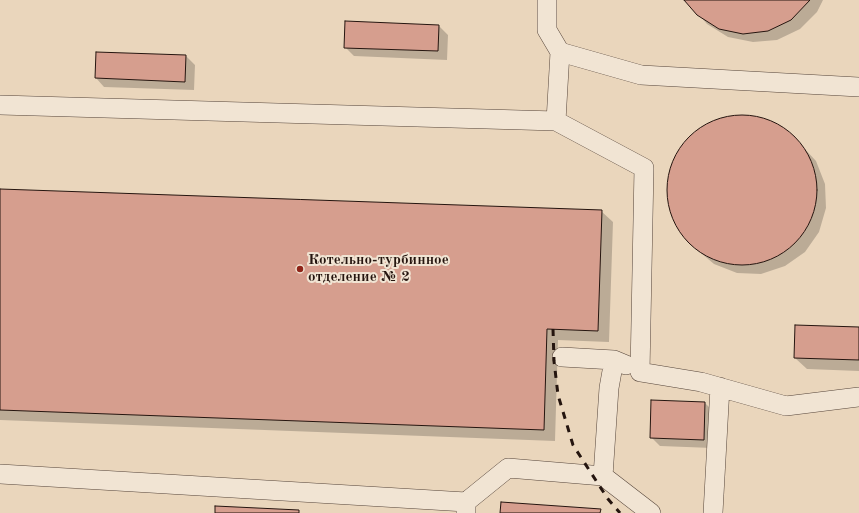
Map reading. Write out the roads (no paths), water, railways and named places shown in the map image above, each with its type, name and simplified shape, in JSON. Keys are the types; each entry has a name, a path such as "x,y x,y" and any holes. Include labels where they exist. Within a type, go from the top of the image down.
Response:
{"lane":[{"path":"547,0 547,30 560,52 556,121"},
{"path":"560,52 641,75 859,87"},
{"path":"0,105 556,121 644,168 640,372"},
{"path":"562,356 614,360 640,372 701,382 786,406 859,397"},
{"path":"603,476 609,388 614,360"},
{"path":"713,513 720,388"},
{"path":"0,474 466,508 508,468 603,476 651,513"}],"railway":[{"path":"553,329 554,361 558,395 573,445 608,499 620,513"}],"place":[{"name":"Котельно-турбинное отделение № 2","path":"300,269"}]}
